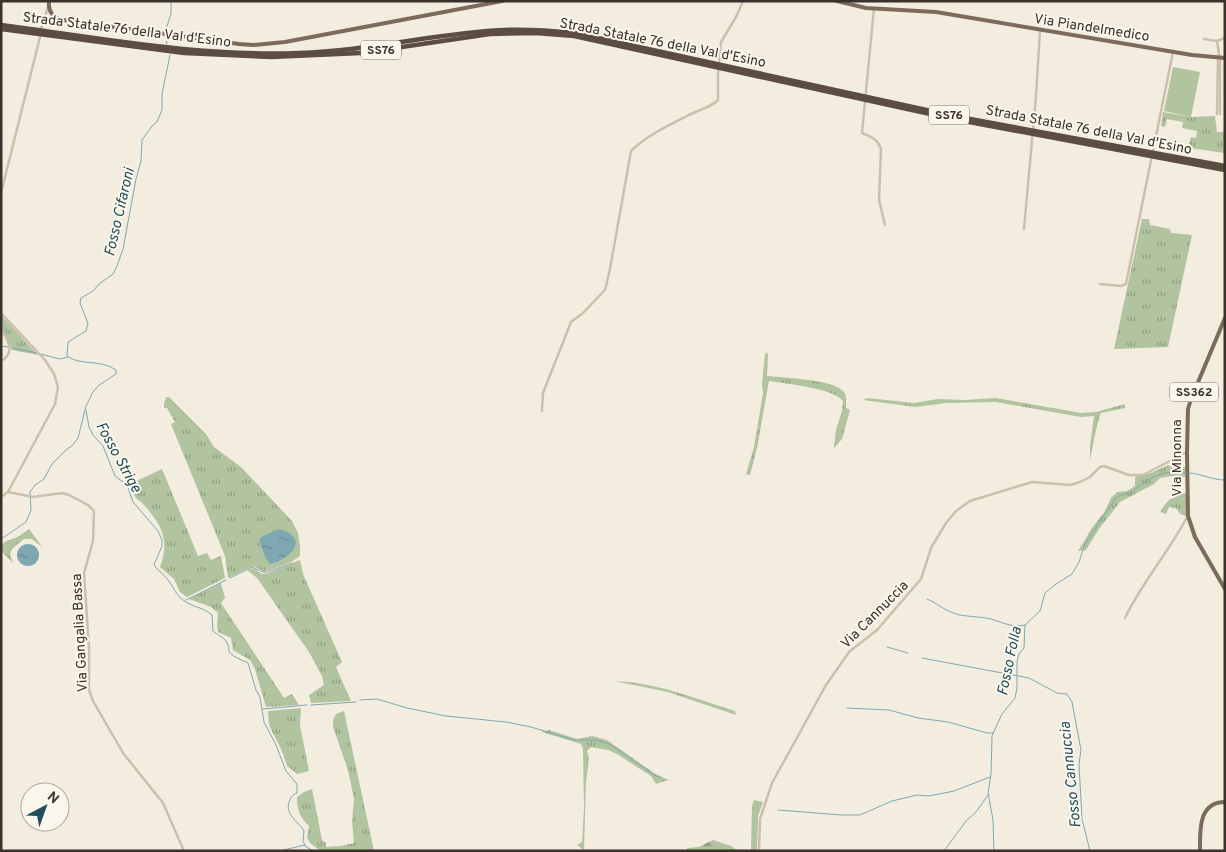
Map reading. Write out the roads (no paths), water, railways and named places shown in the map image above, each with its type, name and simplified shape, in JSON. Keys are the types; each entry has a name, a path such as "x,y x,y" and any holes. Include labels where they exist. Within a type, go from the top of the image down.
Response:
{"highway":[{"name":"Strada Statale 76 della Val d'Esino","path":"1,27 184,53 271,57 361,53 464,37 536,33 574,36 723,66 953,119 1225,168"}],"main road":[{"path":"49,3 51,12 56,18 63,20 239,44 271,44 502,1"},
{"name":"Via Piandelmedico","path":"836,1 854,6 936,12 1173,52 1225,58"},
{"name":"Via Minonna","path":"1225,318 1188,409 1187,452 1188,516 1195,537 1225,589"},
{"path":"1200,851 1200,827 1204,814 1212,804 1225,802"}],"street":[{"path":"542,411 543,393 571,322 583,313 605,290 631,151 673,124 713,105 718,100 721,42 743,1"},
{"path":"41,29 49,3"},
{"path":"874,8 862,133 873,137 881,148 878,200 885,225"},
{"path":"45,18 56,18"},
{"path":"1024,229 1040,30"},
{"path":"1,193 40,37"},
{"path":"1204,39 1217,41 1225,38"},
{"path":"1217,41 1218,114"},
{"path":"1100,284 1121,286 1126,284 1173,52"},
{"path":"1,313 42,356 54,374 58,387 55,404 8,492 1,497"},
{"path":"1,329 8,340 10,349 8,356 1,361"},
{"name":"Via Cannuccia","path":"759,851 760,819 772,783 822,693 849,652 886,621 921,579 931,548 946,523 956,511 970,501 1032,482 1070,485 1080,482 1104,466 1129,475 1143,475 1187,452"},
{"name":"Via Gangalia Bassa","path":"8,492 33,497 62,493 88,504 94,511 94,541 84,572 89,648 89,690 93,701 123,752 163,803 184,851"},
{"name":"Via Minonna","path":"1125,618 1141,589 1170,548 1188,516"}],"water":[{"path":"279,529 294,537 296,542 291,553 285,558 270,564 266,559 259,540 263,536"},
{"path":"28,544 36,547 39,555 36,563 28,566 20,563 17,555 20,547"}],"waterway":[{"name":"Fosso Cifaroni","path":"167,44 165,32 171,14 171,1"},
{"name":"Fosso Cifaroni","path":"1,539 26,522 31,510 30,492 35,485 44,479 52,464 78,438 86,406 93,392 98,386 116,374 116,370 110,367 97,363 78,361 67,356 68,342 86,331 88,323 80,303 81,298 93,291 113,274 117,266 123,249 141,161 142,140 157,122 162,110 162,94 170,55"},
{"path":"1,346 8,347"},
{"path":"13,348 37,353"},
{"path":"40,354 60,359 68,357"},
{"name":"Fosso Strige","path":"86,410 89,427 93,435 103,446 115,476 127,485 133,502 158,531 162,540 162,546 154,565 182,599 212,615 213,631 226,641 229,652 248,663 260,697 264,722 276,745 286,771 297,784 297,793 293,795 289,802 290,814 304,831 303,841 306,847 314,851"},
{"name":"Fosso Folla","path":"994,851 993,820 988,793 991,774 992,736 1002,714 1015,698 1017,661 1019,654 1024,648 1025,625 1040,611 1045,593 1072,574 1079,562 1085,544 1115,499 1120,495 1130,493 1158,475 1174,472 1186,473"},
{"name":"Fosso Folla","path":"1190,473 1225,480"},
{"path":"230,578 252,567 265,573 292,563"},
{"path":"186,600 226,580"},
{"path":"927,599 959,615 986,618 1015,626 1025,625"},
{"path":"887,647 908,653"},
{"name":"Fosso Cannuccia","path":"922,658 1029,678 1057,693 1067,694 1072,702 1081,750 1079,764 1082,819 1090,851"},
{"path":"360,700 377,699 407,708 446,716 506,722 531,727 574,740 595,740 607,743 661,778"},
{"path":"311,705 356,702"},
{"path":"263,709 307,705"},
{"path":"847,708 889,710 918,718 948,722 993,733"},
{"path":"778,810 860,815 892,801 917,795 929,796 954,791 990,777"},
{"path":"944,851 988,795"},
{"path":"279,851 305,845"}]}
